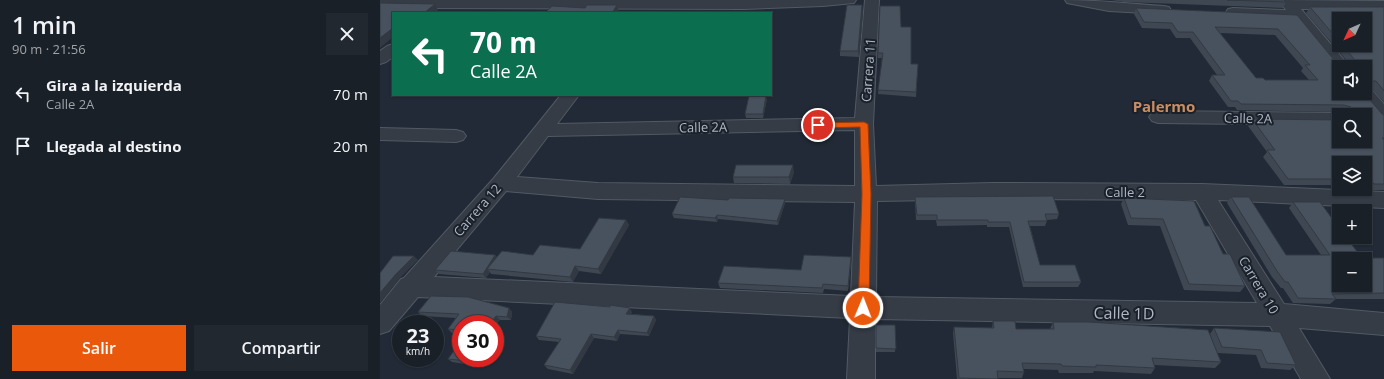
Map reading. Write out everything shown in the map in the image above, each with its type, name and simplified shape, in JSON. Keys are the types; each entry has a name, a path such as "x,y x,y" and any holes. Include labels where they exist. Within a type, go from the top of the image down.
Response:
{"street":[{"path":"380,3 448,9 638,9 783,5 849,0"},
{"name":"Carrera 11","path":"861,379 866,194 864,124 872,0"},
{"path":"1072,0 1109,7 1178,10"},
{"path":"1216,12 1290,7 1384,5"},
{"path":"1290,7 1336,60"},
{"path":"380,59 392,50"},
{"name":"Carrera 12","path":"380,323 410,286 501,183 569,96"},
{"path":"1371,100 1384,115"},
{"name":"Calle 2A","path":"1158,117 1332,118"},
{"path":"1372,119 1384,119"},
{"name":"Calle 2A","path":"543,130 864,124"},
{"path":"380,134 456,136"},
{"name":"Calle 2","path":"501,183 598,191 866,194 992,191 1202,192 1384,200"},
{"name":"Carrera 10","path":"1202,192 1316,379"},
{"name":"Calle 1D","path":"410,286 863,308 1277,316 1384,324"}],"building":[{"path":"1227,0 1284,0 1286,2"},
{"path":"380,3 435,4 425,12 392,12 392,29 380,38"},
{"path":"587,5 617,5 613,12 546,12 552,6 585,8"},
{"path":"847,5 862,5 858,51 840,51"},
{"path":"880,6 900,6 901,27 911,27 911,64 918,64 916,92 878,90 883,53 878,53"},
{"path":"1310,7 1384,7 1384,91 1376,81 1372,81 1372,60 1355,60 1348,52 1372,52 1372,12 1332,12 1332,33"},
{"path":"1136,8 1297,15 1334,60 1332,60 1332,100 1370,100 1384,115 1384,138 1382,138 1384,140 1384,184 1374,184 1372,182 1372,156 1332,156 1332,179 1288,179 1267,150 1275,150 1252,119 1332,120 1332,148 1372,148 1372,108 1351,108 1344,105 1241,104 1238,101 1231,101 1212,75 1225,75 1193,32 1178,32 1172,23 1144,22","holes":["1215,27 1278,29 1310,65 1305,65 1318,80 1265,80 1263,78 1256,78"]},
{"path":"749,96 766,96 763,114 745,114"},
{"path":"736,165 793,165 789,177 733,177"},
{"path":"1053,196 1059,214 1045,214 1047,221 1028,221 1040,265 1075,265 1081,282 1024,282 1010,222 988,222 988,220 937,220 937,215 917,215 915,197"},
{"path":"680,197 728,200 729,198 785,199 777,221 717,215 715,218 672,214"},
{"path":"1231,197 1249,197 1286,255 1330,255 1293,202 1320,202 1332,218 1332,244 1351,244 1357,252 1332,252 1332,292 1372,292 1372,258 1384,258 1384,293 1332,294 1336,299 1298,298 1288,282 1285,282"},
{"path":"1124,198 1194,201 1205,226 1210,226 1223,254 1230,254 1245,286 1189,284 1163,219 1131,218"},
{"path":"599,218 626,220 598,269 575,266 570,277 487,269 502,251 533,255 540,245 580,249"},
{"path":"451,251 495,255 483,274 435,270"},
{"path":"804,255 851,257 848,286 823,284 822,288 718,283 724,266 801,270"},
{"path":"393,256 414,256 380,293 380,273"},
{"path":"431,296 468,297 509,308 507,317 504,317 504,315 458,315 459,314 418,312"},
{"path":"555,302 610,307 610,305 630,308 626,314 654,316 647,333 618,330 614,337 591,334 570,370 544,365 561,339 536,336"},
{"path":"993,321 1015,321 1016,329 1054,329 1053,322 1088,322 1208,330 1221,362 1152,358 1155,368 1096,365 1096,367 1062,366 1061,364 1022,363 1024,372 997,371 998,379 959,378 954,327 994,328"},
{"path":"452,324 452,329 448,329"},
{"path":"876,325 895,325 896,349 876,348"},
{"path":"1214,328 1280,332 1296,365 1267,363 1261,350 1222,347"},
{"path":"452,353 452,359 448,359"}],"district":[{"name":"Palermo","path":"1164,106"}],"route":[{"path":"818,125 864,124 866,194 863,308"}]}
